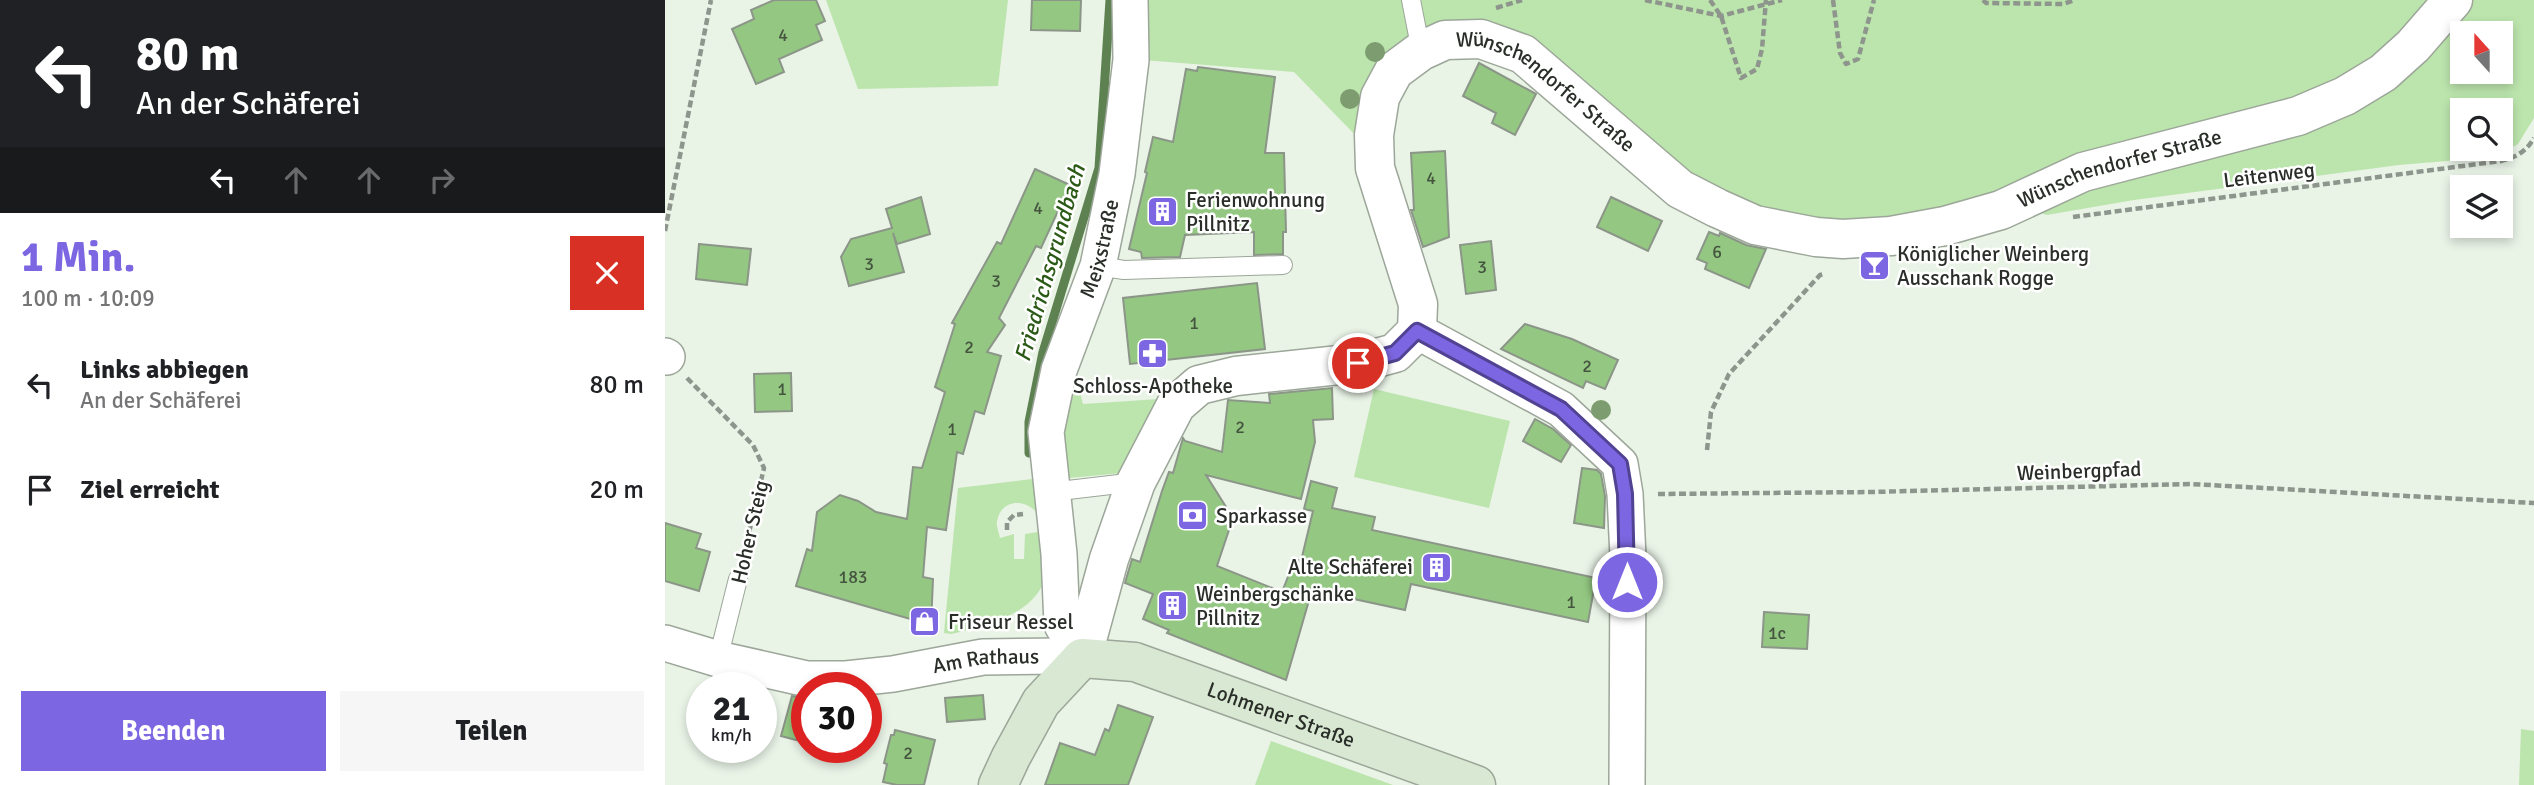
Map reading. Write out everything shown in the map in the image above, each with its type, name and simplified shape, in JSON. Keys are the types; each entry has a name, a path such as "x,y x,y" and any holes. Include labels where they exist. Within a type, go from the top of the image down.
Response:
{"main road":[{"path":"999,785 1041,702 1082,658"},
{"name":"Lohmener Straße","path":"1082,658 1135,662 1476,785"}],"street":[{"name":"Meixstraße","path":"1051,492 1046,432 1059,370 1098,266 1117,174 1131,60 1130,0"},
{"name":"Wünschendorfer Straße","path":"1417,331 1418,304 1375,168 1374,135 1380,97 1394,71 1421,51 1445,40 1481,39 1523,54 1681,189 1755,225 1830,238 1891,236 1945,226 2000,210 2083,172 2280,122 2345,96 2383,73 2413,46 2453,0"},
{"path":"1082,658 1109,559 1136,482 1176,405 1199,385 1236,376 1358,363 1395,353 1417,331 1561,409 1620,464 1625,494 1627,785"},
{"name":"Am Rathaus","path":"1051,492 1059,554 1062,625 1082,658"},
{"name":"Am Rathaus","path":"665,643 718,659 807,679 846,679 893,674 983,657 1082,658"}],"lane":[{"path":"1411,0 1421,51"},
{"path":"1098,266 1124,271 1283,265"},
{"path":"1051,492 1136,482"},
{"name":"Hoher Steig","path":"718,659 738,579"}],"path":[{"path":"665,231 711,0"},
{"path":"1494,9 1522,0"},
{"path":"1645,0 1721,16 1766,2 1782,0"},
{"path":"1710,0 1721,16 1741,78 1757,69 1762,49 1766,2"},
{"path":"1833,0 1840,53 1846,64 1858,59 1874,0"},
{"path":"1983,0 1986,3 2063,4 2075,0"},
{"name":"Leitenweg","path":"2062,218 2501,161 2517,157 2534,138"},
{"path":"1707,450 1711,412 1729,374 1820,275 1833,271"},
{"name":"Hoher Steig","path":"666,357 753,445 764,468 738,579"},
{"name":"Weinbergpfad","path":"1625,494 1871,492 2191,484 2534,503"}],"green space":[{"path":"826,0 1008,0 998,86 858,89"},
{"path":"1130,0 2439,0 2424,21 2318,95 2000,195 1849,227 1722,199 1441,25 1361,141 1294,72 1143,60"},
{"path":"2467,0 2534,0 2534,118 2518,144 2513,147 2513,98 2450,98 2450,161 2134,200 2047,215 2041,213 2040,207 2045,201 2287,131"},
{"path":"1079,389 1083,404 1174,398 1133,472 1069,478 1065,443 1066,419 1072,397"},
{"path":"1374,389 1510,421 1489,508 1354,477"},
{"path":"1032,479 1040,512 1014,503 1003,508 997,525 1000,538 1014,534 1014,559 1024,559 1025,534 1044,531 1047,570 1043,585 1034,597 1009,616 979,627 951,634 944,633 958,488"},
{"path":"2521,729 2534,731 2534,785 2519,785"},
{"path":"1271,741 1393,785 1255,785"}],"building":[{"path":"774,0 816,0 825,21 816,25 822,40 779,59 784,72 756,84 732,29 754,19 751,10"},
{"path":"1032,0 1081,0 1080,31 1031,30"},
{"path":"1479,63 1536,94 1515,135 1492,123 1496,113 1463,96"},
{"path":"1198,67 1275,77 1265,153 1284,153 1286,232 1283,232 1283,254 1254,255 1254,232 1185,235 1180,257 1142,258 1141,252 1129,249 1153,137 1173,142 1186,69 1197,71"},
{"path":"1445,151 1449,237 1423,247 1411,210 1414,210 1411,153"},
{"path":"1035,169 1070,185 1041,248 1036,246 999,318 1005,325 987,352 1001,356 984,414 975,411 963,454 957,452 946,530 927,527 923,577 933,579 931,625 796,586 807,549 812,551 817,512 840,495 858,501 876,512 907,519 913,467 922,468 945,392 935,387 955,324 952,323 997,242 1001,244"},
{"path":"921,197 930,234 897,244 893,233 904,272 849,286 841,257 851,239 892,228 886,209"},
{"path":"1611,197 1662,221 1648,251 1597,227"},
{"path":"1709,232 1719,236 1720,233 1746,245 1766,249 1749,288 1705,269 1707,263 1697,259"},
{"path":"1491,241 1496,290 1466,294 1460,245"},
{"path":"699,244 751,249 747,285 696,279"},
{"path":"1257,283 1265,349 1130,364 1123,298"},
{"path":"1525,324 1572,339 1618,360 1605,389 1586,381 1583,388 1501,349"},
{"path":"791,373 792,411 755,412 754,374"},
{"path":"1332,388 1333,419 1313,420 1315,442 1301,499 1206,475 1233,518 1217,566 1282,592 1295,559 1301,561 1313,511 1304,509 1311,481 1337,488 1332,508 1375,517 1372,530 1596,578 1588,622 1411,584 1405,610 1312,590 1286,680 1167,633 1169,630 1143,619 1153,594 1125,583 1132,559 1140,562 1162,491 1169,472 1173,473 1183,438 1185,441 1222,452 1228,400 1270,403 1269,394"},
{"path":"1535,419 1553,429 1571,445 1561,462 1523,441"},
{"path":"1582,468 1597,470 1601,474 1605,496 1604,528 1574,523"},
{"path":"665,523 701,534 696,548 710,552 699,591 665,581"},
{"path":"1764,612 1809,615 1807,649 1762,647"},
{"path":"983,695 985,719 947,722 945,698"},
{"path":"791,700 791,739 781,736"},
{"path":"1118,705 1153,717 1128,785 1045,785 1060,743 1095,755 1105,729 1109,731"},
{"path":"895,730 935,740 924,785 883,782 887,764 884,763 891,735 894,735"}],"waterway":[{"name":"Friedrichsgrundbach","path":"1029,453 1029,422 1043,352 1099,168 1110,0"}],"place":[{"name":"Ferienwohnung Pillnitz","path":"1163,212"},
{"name":"Königlicher Weinberg Ausschank Rogge","path":"1874,266"},
{"name":"Schloss-Apotheke","path":"1153,354"},
{"name":"Sparkasse","path":"1193,516"},
{"name":"Alte Schäferei","path":"1436,567"},
{"name":"Weinbergschänke Pillnitz","path":"1173,606"},
{"name":"Friseur Ressel","path":"925,622"}],"route":[{"path":"1358,363 1395,353 1417,331 1561,409 1620,464 1625,494 1627,582"}]}
